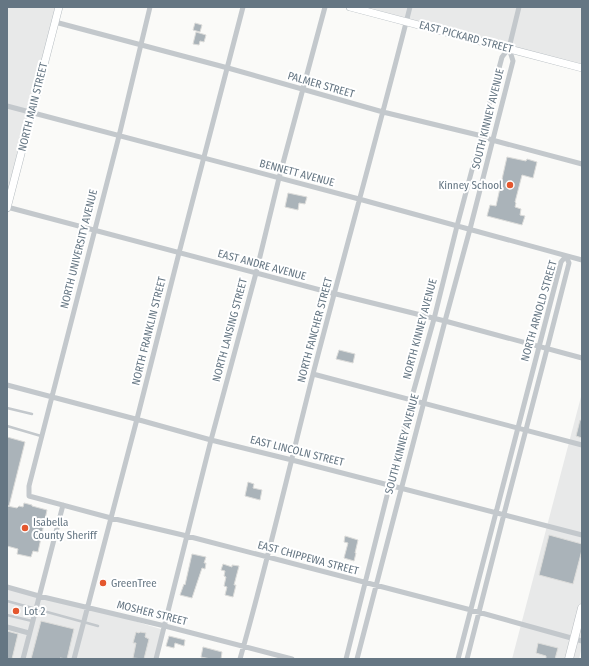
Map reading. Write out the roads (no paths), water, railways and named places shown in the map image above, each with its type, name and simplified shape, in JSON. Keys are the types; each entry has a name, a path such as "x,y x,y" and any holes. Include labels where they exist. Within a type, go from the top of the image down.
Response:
{"main road":[{"name":"NORTH MAIN STREET","path":"7,208 59,7"},
{"name":"EAST PICKARD STREET","path":"350,7 582,68"},
{"path":"569,659 578,640 582,608"}],"street":[{"name":"NORTH UNIVERSITY AVENUE","path":"29,496 29,486 119,136 150,7"},
{"name":"NORTH FRANKLIN STREET","path":"74,659 244,7"},
{"name":"NORTH LANSING STREET","path":"156,659 211,440 325,7"},
{"name":"NORTH FANCHER STREET","path":"240,659 313,374 410,7"},
{"name":"NORTH KINNEY AVENUE","path":"346,659 411,400 434,319 457,226 502,57 509,48 519,7"},
{"name":"PALMER STREET","path":"55,22 228,68 383,112 482,136 582,164"},
{"name":"SOUTH KINNEY AVENUE","path":"357,659 513,61 509,48"},
{"name":"BENNETT AVENUE","path":"7,106 360,199 582,260"},
{"name":"EAST ANDRE AVENUE","path":"7,208 334,294 445,321 582,358"},
{"name":"NORTH ARNOLD STREET","path":"458,659 561,262 566,256 569,263 467,659"},
{"path":"313,374 582,445"},
{"name":"EAST LINCOLN STREET","path":"7,385 211,440 582,535"},
{"name":"EAST CHIPPEWA STREET","path":"29,496 479,612 578,640"},
{"path":"23,659 63,505"},
{"name":"MOSHER STREET","path":"7,587 292,659"},
{"path":"7,628 29,633"}],"lane":[{"path":"7,408 32,414"},
{"path":"7,426 42,436"},
{"path":"7,602 98,626"},
{"path":"7,615 32,621"}],"place":[{"name":"Kinney School","path":"510,185"},
{"name":"Isabella County Sheriff","path":"25,528"},
{"name":"GreenTree","path":"103,583"},
{"name":"Lot 2","path":"16,611"}]}
